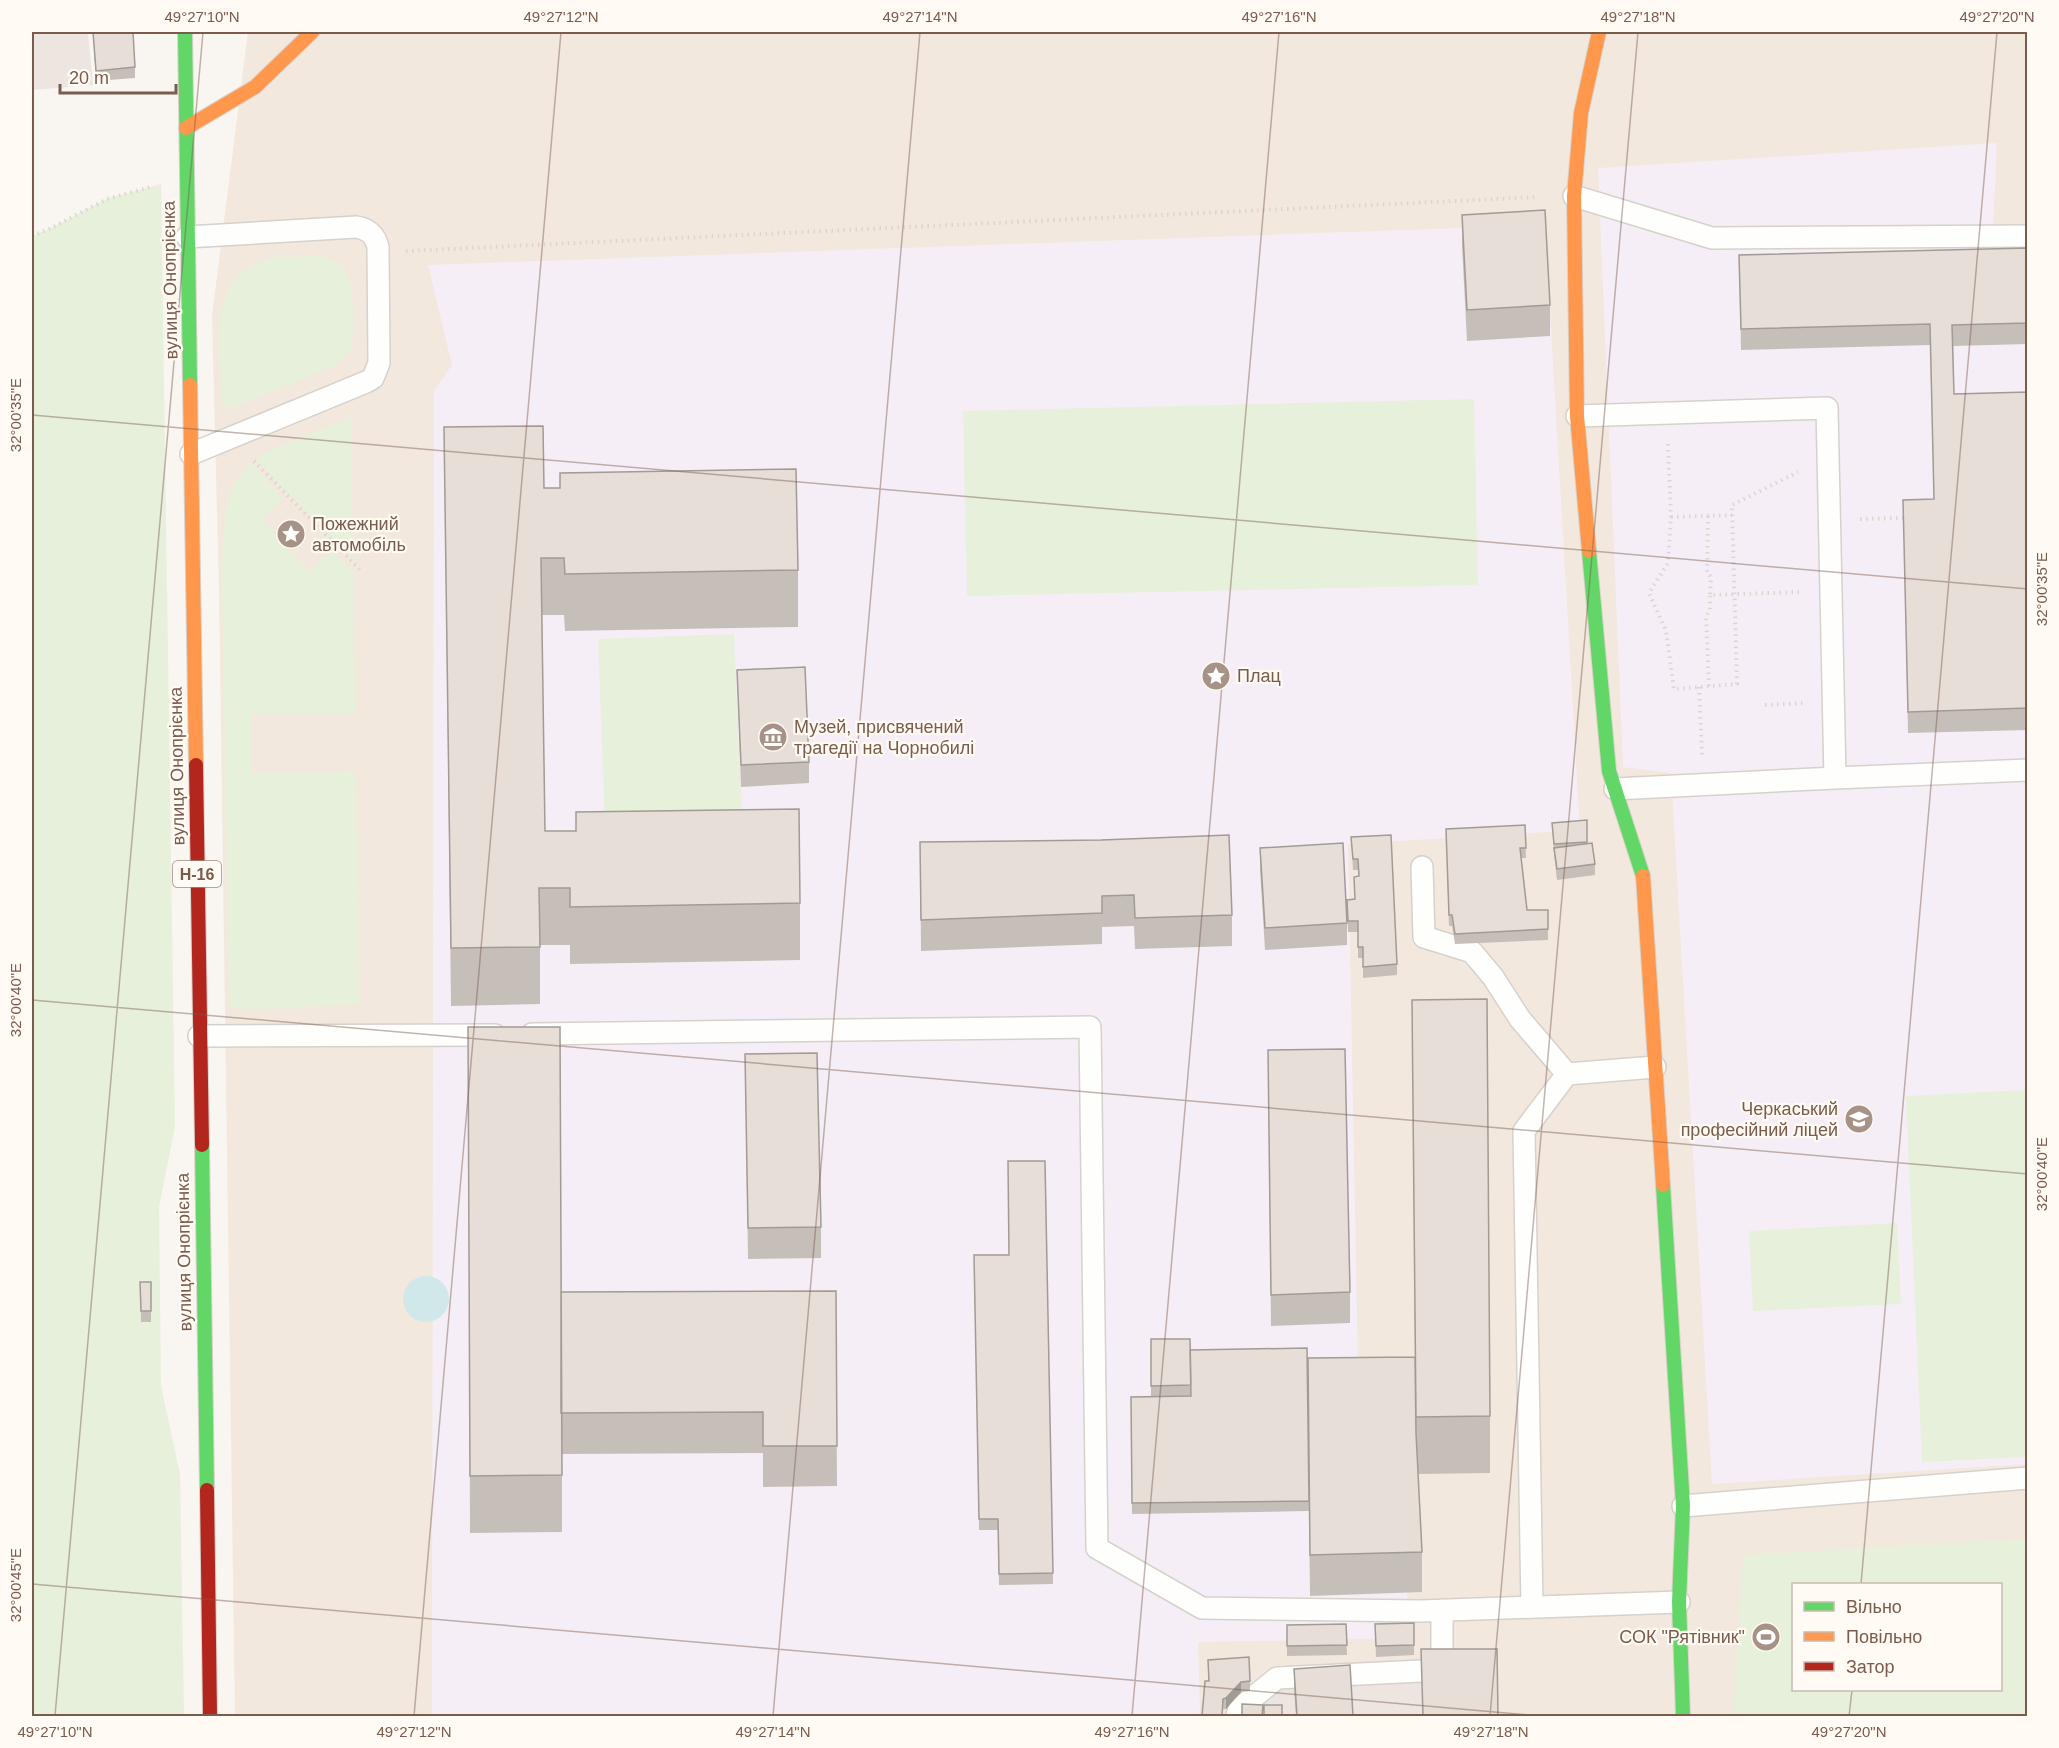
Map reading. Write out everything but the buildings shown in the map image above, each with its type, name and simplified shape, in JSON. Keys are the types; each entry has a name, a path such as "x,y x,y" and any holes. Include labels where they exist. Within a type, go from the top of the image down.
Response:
{"street":[{"name":"вулиця Онопрієнка","path":"185,32 210,1716"},
{"path":"186,128 255,87 312,32"},
{"path":"1599,32 1581,113 1574,196 1577,417 1609,771 1643,873 1683,1506 1679,1602 1683,1716"}],"lane":[{"path":"1574,196 1712,238 2028,237"},
{"path":"187,237 356,227 371,232 376,239 378,253 379,363 373,378 191,454"},
{"path":"1577,417 1827,408 1835,778"},
{"path":"1615,789 2028,770"},
{"path":"1422,867 1424,937 1472,952 1493,977 1520,1019 1567,1074"},
{"path":"199,1036 420,1036 1090,1027 1097,1548 1202,1608 1442,1610 1679,1602"},
{"path":"1532,1607 1524,1131 1567,1074 1655,1067"},
{"path":"1683,1506 2028,1478"},
{"path":"1237,1716 1239,1709 1277,1678 1442,1670 1442,1610"}],"path":[{"path":"32,236 107,199 186,178"},
{"path":"378,253 1574,196"},
{"path":"1666,413 1671,517 1668,563 1649,593 1666,631 1674,689 1737,684 1732,506 1827,457"},
{"path":"251,459 362,572"},
{"path":"1671,517 1732,515"},
{"path":"1708,516 1707,572 1711,577 1710,610 1706,616 1709,686"},
{"path":"1829,521 1911,518"},
{"path":"1710,595 1830,591"},
{"path":"1699,687 1703,784"},
{"path":"1765,705 1832,702"}],"shaded area":[{"path":"32,32 88,32 93,85 32,90"},
{"path":"248,32 2027,32 2027,1716 235,1716 219,589 212,316"},
{"name":"Черкаський професійний ліцей","path":"1997,143 1992,247 2028,248 2027,1464 1712,1484 1671,773 1623,767 1598,168"},
{"path":"1545,225 1580,830 1348,844 1359,1419 1400,1417 1409,1638 1198,1642 1200,1716 432,1716 434,391 452,365 428,265"},
{"path":"1421,1681 1498,1716 1200,1716 1200,1703 1285,1686"}],"green space":[{"path":"161,184 175,1127 159,1207 161,1386 180,1474 184,1716 32,1716 32,236 107,199"},
{"path":"314,256 337,263 347,275 350,283 354,313 352,344 349,353 334,366 234,407 225,406 222,399 219,341 224,303 231,286 242,272 259,262 279,257"},
{"path":"1474,399 1478,585 967,596 963,411"},
{"path":"351,417 353,561 256,459 271,450"},
{"path":"251,463 283,498 263,520 309,573 332,551 353,571 356,713 251,714 252,773 356,772 359,1004 240,1010 231,1006 229,1000 222,567 224,525 229,498 234,485"},
{"path":"734,634 743,845 606,850 598,639"},
{"path":"2027,1090 2027,1457 1922,1462 1906,1096"},
{"path":"1897,1223 1901,1304 1753,1311 1749,1231"},
{"name":"СОК \"Рятівник\"","path":"2027,1539 2027,1716 1733,1716 1743,1555"}],"water":[{"path":"426,1276 435,1277 443,1282 448,1290 448,1308 443,1316 435,1321 426,1322 417,1321 409,1316 404,1308 403,1299 404,1290 409,1282 417,1277"}],"traffic: fast":[{"path":"185,32 190,385"},
{"path":"1589,551 1609,771 1643,876"},
{"path":"202,1145 207,1490"},
{"path":"1663,1185 1683,1506 1679,1602 1683,1716"}],"traffic: slow":[{"path":"186,128 255,87 312,32"},
{"path":"1589,551 1577,416 1574,196 1581,113 1599,32"},
{"path":"190,385 196,765"},
{"path":"1643,876 1663,1185"}],"traffic: jam":[{"path":"196,765 202,1145"},
{"path":"207,1490 210,1716"}],"place":[{"name":"Пожежний автомобіль","path":"291,534"},
{"name":"Плац","path":"1216,676"},
{"name":"Музей, присвячений трагедії на Чорнобилі","path":"773,737"},
{"name":"Черкаський професійний ліцей","path":"1859,1119"},
{"name":"СОК \"Рятівник\"","path":"1766,1637"}]}
